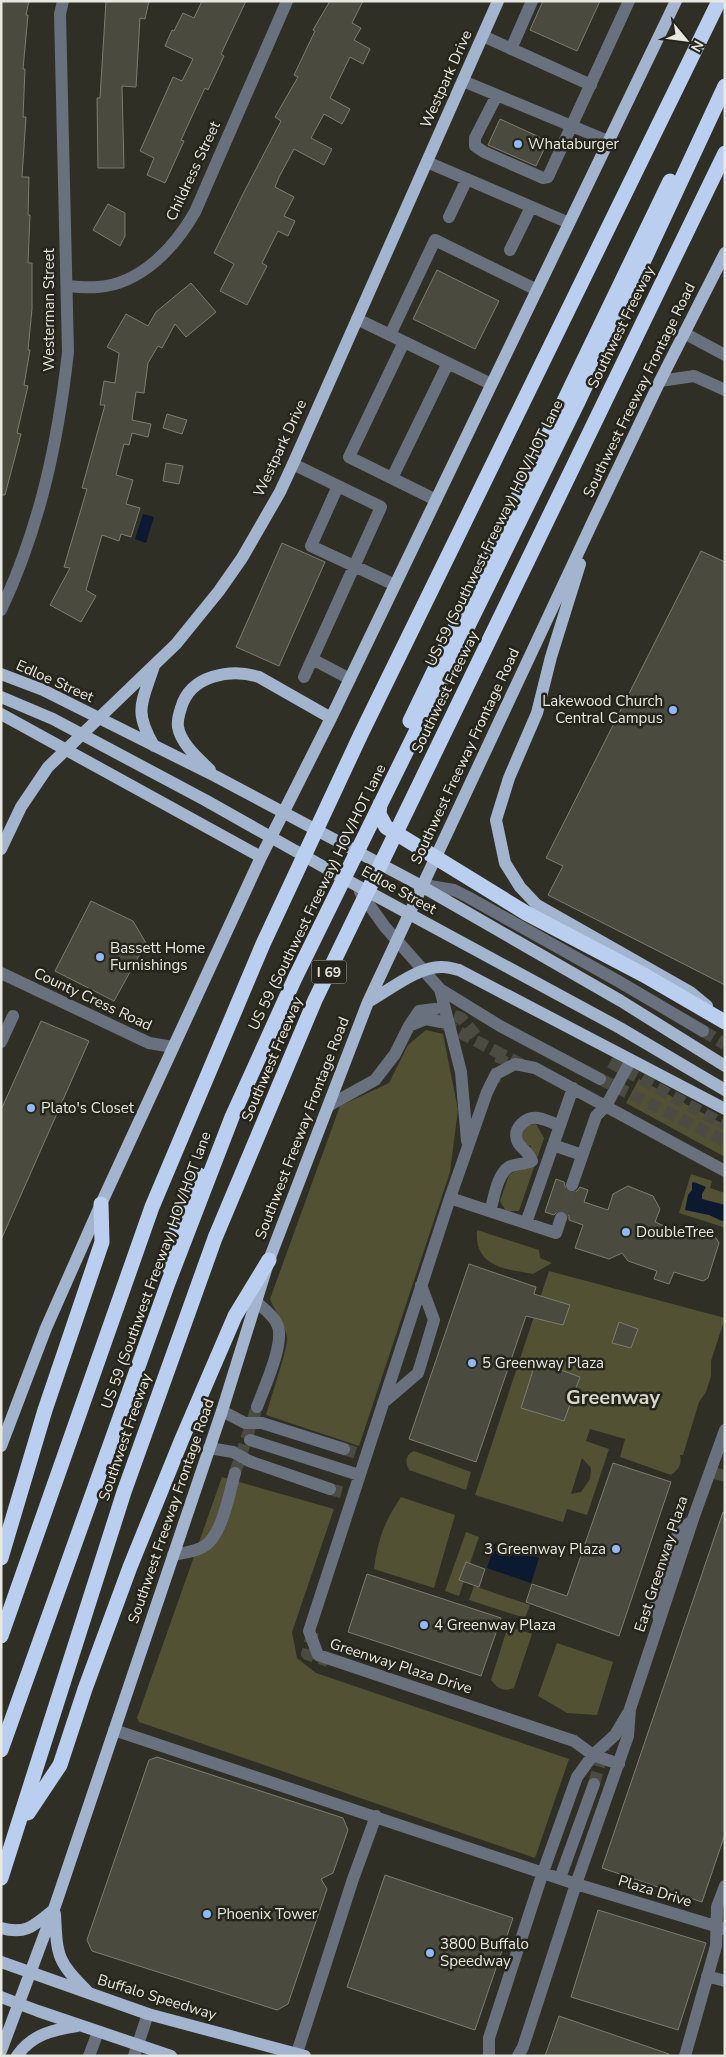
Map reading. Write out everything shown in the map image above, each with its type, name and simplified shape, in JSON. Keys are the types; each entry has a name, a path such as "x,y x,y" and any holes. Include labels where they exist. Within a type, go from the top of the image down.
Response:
{"highway":[{"path":"1,1636 152,1207 263,944 365,725 719,1"},
{"path":"47,1619 177,1228 246,1066 336,873 655,210 725,72"},
{"name":"US 59 (Southwest Freeway) HOV/HOT lane","path":"1,1750 168,1283 232,1117 300,969 578,402 725,86"},
{"name":"Southwest Freeway","path":"2,1875 127,1482 215,1238 308,1018 725,153"},
{"path":"380,783 379,814 386,827 526,913 644,975 725,1021"},
{"path":"1,1558 45,1410 102,1242 101,1204"},
{"path":"18,1826 60,1766 85,1689 130,1566 182,1439 236,1316 269,1260"}],"main road":[{"name":"Westpark Drive","path":"1,849 21,807 48,767 176,644 219,591 242,558 280,492 293,464 498,1"},
{"path":"1,1446 46,1328 261,857 350,679 676,1"},
{"name":"Southwest Freeway Frontage Road","path":"1,2049 54,1909 222,1411 269,1260 368,1002 594,518 660,381 725,253"},
{"path":"594,518 551,657 537,713 509,778 496,820 505,863 520,887 538,905 690,992 725,1021"},
{"path":"154,665 142,705 141,715 143,726 154,746"},
{"path":"218,778 184,742 178,728 177,721 182,703 200,682 224,673 248,673 259,677 331,718"},
{"name":"Edloe Street","path":"1,674 43,690 218,778 416,884 621,1001 725,1066"},
{"name":"Edloe Street","path":"1,697 31,709 205,800 354,884 620,1028 725,1090"},
{"path":"1,714 261,857"},
{"path":"368,1002 400,982 431,968 443,967 473,976 725,1109"},
{"path":"1,1928 15,1931 28,1929 54,1909"},
{"path":"54,1909 57,1950 62,1963 70,1975 91,1995"},
{"name":"Buffalo Speedway","path":"1,1962 148,2014 301,2055"},
{"path":"1,1997 98,2032 136,2051 171,2056"},
{"path":"17,2056 24,2046 41,2034 79,2025"}],"street":[{"name":"Westerman Street","path":"1,610 38,516 52,462 62,406 68,352 60,14 63,1"},
{"name":"Childress Street","path":"67,286 100,287 118,283 135,275 158,260 178,239 195,212 287,1"},
{"path":"511,49 532,1"},
{"path":"498,95 475,138 475,146 484,152 542,178 548,177 629,1"},
{"path":"483,36 591,85"},
{"path":"463,81 608,141"},
{"path":"427,162 569,223"},
{"path":"449,217 467,179"},
{"path":"510,250 531,207"},
{"path":"390,335 435,240 537,290"},
{"path":"357,319 492,384"},
{"path":"684,333 725,355"},
{"path":"404,342 348,457 436,500"},
{"path":"392,478 448,363"},
{"path":"660,381 694,376 725,390"},
{"path":"293,464 381,507 304,677"},
{"path":"338,486 311,546 395,585"},
{"path":"312,659 350,679"},
{"path":"354,884 385,927 440,989 500,1026 600,1079"},
{"path":"416,884 454,890 582,960 703,1031"},
{"name":"County Cress Road","path":"1,973 149,1043 173,1047"},
{"path":"440,989 462,1072 467,1148"},
{"path":"328,1106 375,1080 395,1054 419,1011 435,1009"},
{"path":"1,1042 13,1016"},
{"path":"409,1026 426,1019 441,1022"},
{"path":"572,1184 596,1116 606,1106 631,1060"},
{"name":"Greenway Plaza Drive","path":"606,1106 536,1068 514,1064 496,1074 486,1092 450,1198 308,1631 318,1655 574,1740 593,1755 619,1764"},
{"path":"526,1223 573,1088"},
{"path":"606,1106 725,1170"},
{"path":"490,1211 505,1170 514,1165 524,1165 532,1161 528,1151 522,1148 516,1139 516,1131 520,1125 531,1118 537,1118 560,1126"},
{"path":"553,1145 582,1155"},
{"path":"450,1198 556,1233 561,1218"},
{"path":"383,1403 418,1373 434,1320 421,1285"},
{"path":"256,1302 273,1317 280,1331 279,1343 258,1407"},
{"path":"222,1411 245,1423 262,1423 344,1449"},
{"path":"245,1423 250,1440"},
{"name":"East Greenway Plaza","path":"630,1709 660,1621 655,1597 674,1540 694,1516 721,1451 725,1430"},
{"path":"250,1440 359,1475"},
{"path":"233,1452 250,1440"},
{"path":"209,1448 233,1452 249,1461 330,1489"},
{"path":"173,1556 191,1550 196,1551 209,1543 219,1528 236,1473"},
{"path":"489,2056 489,2038 543,1872 577,1777 593,1755 615,1735 630,1709"},
{"path":"518,2056 523,2047 576,1884 619,1764 628,1736 630,1709"},
{"name":"Plaza Drive","path":"114,1730 576,1884 720,1928"},
{"path":"560,1878 594,1784"},
{"path":"301,2055 376,1816"},
{"path":"685,2056 716,1946 720,1928 717,1907 725,1886"},
{"path":"707,1976 725,1981"},
{"path":"136,2051 148,2014"},
{"path":"90,2056 98,2032"}],"shaded area":[{"path":"426,1030 443,1034 458,1110 450,1172 359,1446 266,1415 287,1342 284,1327 270,1299 340,1106 389,1083 408,1045"},
{"path":"639,1079 725,1125 725,1157 626,1103"},
{"path":"536,1124 544,1138 519,1211 506,1211 500,1201 509,1175 524,1165 531,1146 524,1144 522,1134 527,1125"},
{"path":"691,1174 712,1181 710,1188 725,1193 725,1233 723,1227 679,1213"},
{"path":"477,1230 539,1250 540,1258 552,1263 533,1274 502,1268 486,1259 481,1252 477,1242"},
{"path":"549,1271 725,1318 711,1361 711,1376 706,1392 699,1402 683,1455 680,1455 681,1462 676,1471 671,1475 620,1457 625,1439 590,1429 586,1441 609,1449 587,1515 567,1509 563,1522 475,1495","holes":["582,1458 591,1468 590,1479 581,1492 571,1494"]},
{"path":"414,1451 471,1472 466,1490 409,1470 407,1459"},
{"path":"222,1477 334,1509 292,1632 297,1658 316,1673 569,1759 535,1858 139,1722 137,1718"},
{"path":"401,1497 455,1515 434,1588 374,1569 383,1531"},
{"path":"466,1532 479,1537 459,1596 445,1591"},
{"path":"474,1586 530,1605 525,1618 469,1600"},
{"path":"508,1626 532,1634 514,1688 504,1690 491,1680"},
{"path":"557,1643 613,1662 597,1715 567,1713 538,1696"}],"water":[{"path":"143,514 154,517 146,543 135,539"},
{"path":"694,1182 706,1187 702,1194 702,1199 725,1205 725,1220 722,1221 709,1215 685,1210 688,1195 692,1190 692,1183"},
{"path":"495,1543 539,1558 531,1583 487,1568"}],"building":[{"path":"1,1 29,1 26,15 28,15 23,69 25,69 23,117 26,117 22,177 29,177 28,263 32,263 32,309 28,350 30,350 24,385 28,386 17,433 21,434 5,495 1,495"},
{"path":"106,1 149,1 145,19 140,18 136,87 122,86 124,168 98,168 97,98 100,98"},
{"path":"202,1 246,1 221,54 224,56 208,90 205,88 181,140 184,141 165,183 147,175 154,158 140,151 173,77 182,81 193,59 165,46 172,30 174,31 183,13 194,18"},
{"path":"330,1 363,1 352,23 361,28 354,40 370,49 363,64 350,57 330,98 350,109 342,124 324,114 311,138 332,149 324,165 294,149 279,177 275,187 294,197 284,216 295,221 288,236 278,231 262,263 267,266 247,305 220,291 234,264 214,253 281,121 275,117 298,77 294,75 315,31 313,30"},
{"path":"543,1 600,1 577,51 530,30"},
{"name":"Whataburger","path":"500,119 548,141 536,166 488,145"},
{"path":"108,204 125,213 125,236 120,246 93,230"},
{"path":"437,270 499,301 475,349 413,319"},
{"path":"191,283 216,312 186,337 175,324 162,348 158,346 148,363 144,393 136,392 132,420 151,424 148,437 132,433 129,445 124,444 116,475 133,480 126,504 140,508 131,537 121,534 119,541 102,535 86,590 96,596 81,622 50,605 70,568 64,567 87,489 82,488 105,405 100,405 104,381 115,383 119,353 107,347 126,314 148,326 156,312"},
{"path":"167,414 187,420 182,434 163,428"},
{"path":"166,463 183,466 179,484 163,481"},
{"path":"282,543 325,562 279,666 236,647"},
{"name":"Lakewood Church Central Campus","path":"701,551 725,562 725,985 548,895 563,866 546,858"},
{"name":"Bassett Home Furnishings","path":"91,901 133,921 146,943 114,1001 55,971"},
{"path":"41,1021 89,1041 1,1240 1,1110"},
{"name":"DoubleTree","path":"556,1179 564,1182 566,1190 570,1193 577,1191 580,1187 588,1190 584,1202 608,1210 613,1194 628,1186 653,1196 660,1209 655,1222 669,1228 675,1235 688,1228 716,1238 719,1243 708,1278 703,1281 674,1272 669,1284 654,1279 657,1271 628,1261 622,1253 609,1259 575,1248 583,1225 569,1220 569,1216 564,1210 559,1210 554,1215 545,1212"},
{"name":"5 Greenway Plaza","path":"469,1264 536,1287 534,1294 570,1305 563,1325 526,1316 476,1462 409,1439"},
{"path":"619,1322 638,1329 631,1348 612,1343"},
{"path":"536,1361 580,1377 564,1421 521,1408"},
{"name":"3 Greenway Plaza","path":"613,1463 671,1482 619,1636 526,1602 532,1584 567,1596"},
{"path":"723,1512 725,1513 725,1834 702,1902 602,1868"},
{"path":"466,1562 485,1569 479,1587 459,1580"},
{"name":"4 Greenway Plaza","path":"367,1574 501,1618 481,1676 348,1632"},
{"name":"Phoenix Tower","path":"157,1757 343,1818 348,1830 333,1873 321,1879 327,1889 288,2004 277,2010 92,1951 87,1940 149,1760"},
{"name":"3800 Buffalo Speedway","path":"385,1875 513,1918 475,2030 347,1987"},
{"path":"598,1910 706,1943 678,2030 571,1997"},
{"path":"559,2016 669,2054 668,2056 545,2056"}],"tunnel":[{"path":"437,1010 461,1018 479,1039"},
{"path":"444,1024 503,1055"},
{"path":"703,1031 725,1044"},
{"path":"494,1081 503,1055 525,1066"},
{"path":"610,1062 725,1125"},
{"path":"600,1079 725,1141"},
{"path":"561,1218 572,1185"},
{"path":"235,1473 257,1407"},
{"path":"344,1449 368,1457"},
{"path":"714,1473 725,1476"},
{"path":"330,1489 355,1496"},
{"path":"313,1632 307,1654 328,1661"},
{"path":"594,1784 604,1748"}],"place":[{"name":"Whataburger","path":"518,144"},
{"name":"Lakewood Church Central Campus","path":"673,710"},
{"name":"Bassett Home Furnishings","path":"100,957"},
{"name":"Plato's Closet","path":"31,1108"},
{"name":"DoubleTree","path":"626,1232"},
{"name":"5 Greenway Plaza","path":"472,1363"},
{"name":"3 Greenway Plaza","path":"616,1549"},
{"name":"4 Greenway Plaza","path":"424,1625"},
{"name":"Phoenix Tower","path":"207,1914"},
{"name":"3800 Buffalo Speedway","path":"430,1953"}],"district":[{"name":"Greenway","path":"613,1397"}]}
